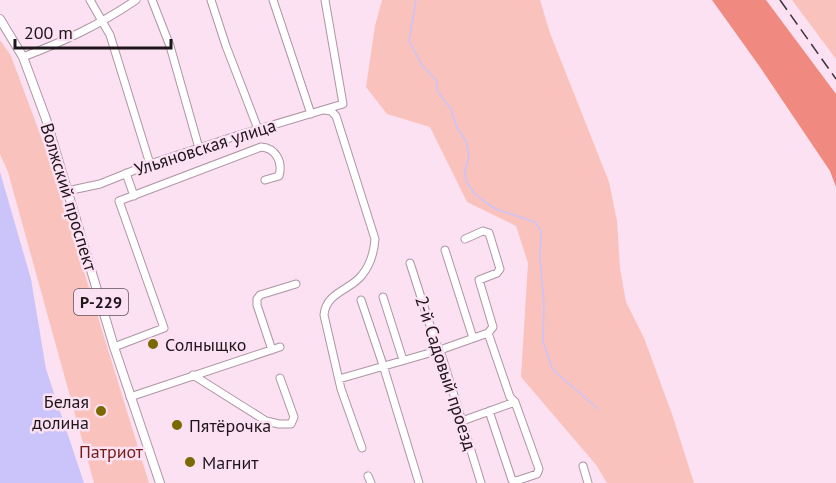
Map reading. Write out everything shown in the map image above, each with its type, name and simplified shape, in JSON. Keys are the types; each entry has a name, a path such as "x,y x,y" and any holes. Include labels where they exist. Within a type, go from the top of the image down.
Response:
{"main road":[{"name":"Волжский проспект","path":"0,19 23,57 46,119 114,347 160,483"}],"street":[{"path":"90,0 110,35 150,164"},
{"path":"23,57 56,45 103,22 136,0"},
{"path":"152,0 170,46 199,148"},
{"path":"211,0 258,129"},
{"path":"273,0 311,114"},
{"name":"Ульяновская улица","path":"67,191 100,184 150,164 343,104 325,0"},
{"path":"324,110 331,111 336,116 375,239 374,254 362,276 336,294 325,309 325,322 339,379 362,448"},
{"path":"114,347 164,328 119,201 261,147 273,150 281,170 279,176 265,180"},
{"path":"126,173 134,196"},
{"path":"339,379 440,350 488,333 493,327 479,280 497,273 500,269 489,233 483,231 465,239"},
{"path":"445,250 473,338"},
{"name":"2-й Садовый проезд","path":"410,263 436,344 440,350 480,483"},
{"path":"130,397 276,349 257,305 257,299 260,294 296,284"},
{"path":"383,297 403,360"},
{"path":"360,300 383,365 419,483"},
{"path":"488,333 510,397 515,402 539,469 537,474 516,481 512,480 489,411"},
{"path":"193,375 266,421 291,424 294,417 280,378"},
{"path":"462,421 515,402"},
{"path":"583,466 588,483"}],"green space":[{"path":"382,0 540,0 550,33 609,182 617,221 620,268 626,302 644,338 694,483 607,483 597,466 521,377 528,263 516,226 467,202 430,127 387,114 366,87 375,26"},
{"path":"792,0 836,0 836,59"},
{"name":"Патриот","path":"0,40 11,56 50,161 149,483 94,483 8,172 0,154"}],"shaded area":[{"path":"712,0 766,0 836,94 836,187 830,171"},
{"path":"0,172 31,279 46,369 84,483 0,483"}],"waterway":[{"path":"416,0 409,41 422,65 436,80 438,92 451,109 457,128 466,141 469,155 465,171 466,181 474,193 485,202 496,209 535,222 541,231 543,342 553,370 598,409"}],"railway":[{"path":"780,0 836,79"}],"place":[{"name":"Солныщко","path":"153,344"},
{"name":"Белая долина","path":"101,411"},
{"name":"Пятёрочка","path":"177,425"},
{"name":"Магнит","path":"190,462"}]}
